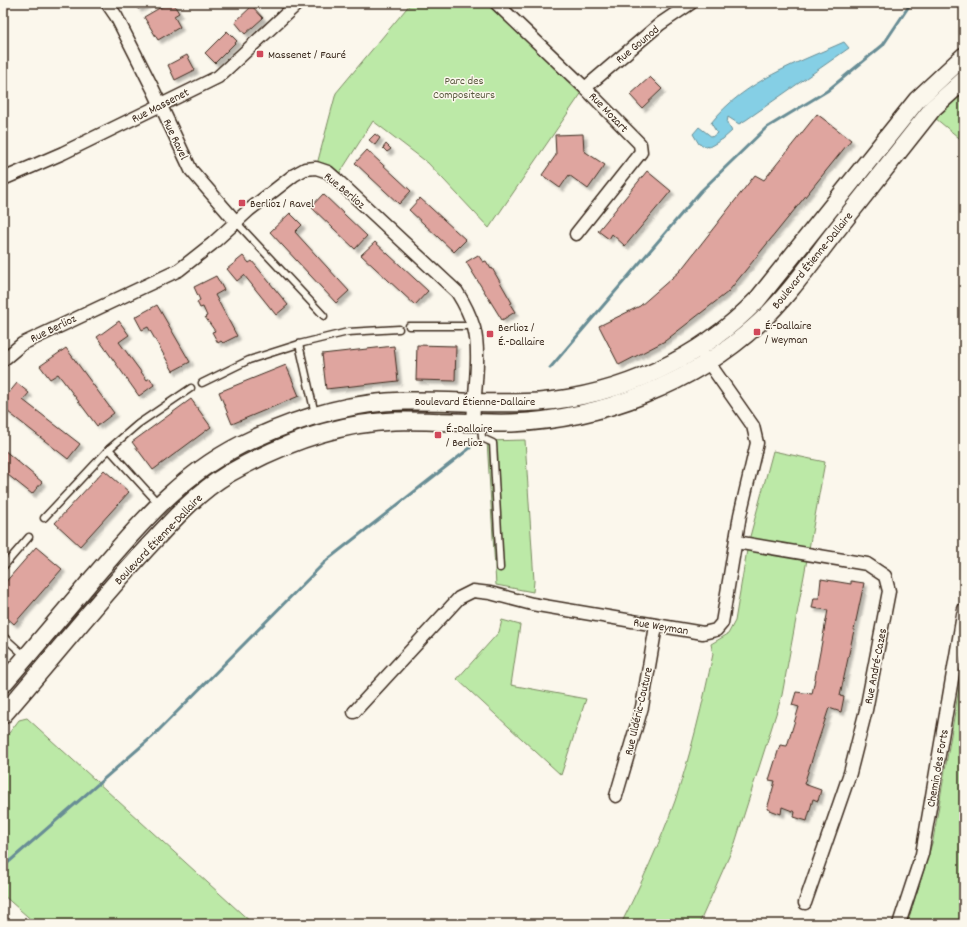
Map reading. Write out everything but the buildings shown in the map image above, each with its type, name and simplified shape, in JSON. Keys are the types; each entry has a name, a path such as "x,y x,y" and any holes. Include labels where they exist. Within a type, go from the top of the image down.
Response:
{"street":[{"name":"Rue Ravel","path":"107,3 116,16 191,170 237,223"},
{"path":"280,3 289,12"},
{"name":"Rue Massenet","path":"3,179 63,153 218,77 298,3"},
{"name":"Rue Mozart","path":"496,3 585,88 640,144 641,152 576,234"},
{"name":"Rue Gounod","path":"585,88 660,24 691,3"},
{"name":"Boulevard Étienne-Dallaire","path":"3,715 114,583 162,531 197,497 224,476 280,448 338,428 391,421 477,423 533,421 601,410 658,389 703,355 757,300 917,100 964,56"},
{"name":"Boulevard Étienne-Dallaire","path":"3,684 126,539 159,504 197,471 226,452 283,426 341,408 403,401 474,403 539,402 594,393 703,355 742,337 776,307 933,108 964,80"},
{"name":"Rue Berlioz","path":"3,360 22,344 90,310 179,270 237,223 249,210 294,175 305,169 316,168 328,172 457,292 466,306 473,324 476,353 474,403 477,423"},
{"name":"Rue Weyman","path":"354,712 459,598 473,591 490,593 532,604 656,626 703,633 716,630 722,623 740,515 755,454 756,434 748,419 703,355"},
{"name":"Rue André-Cazes","path":"736,542 867,564 885,576 889,591 866,710 850,773 805,903"},
{"name":"Chemin des Forts","path":"899,924 922,854 964,609"},
{"name":"Rue Uldéric-Couture","path":"616,796 642,707 656,626"}],"lane":[{"path":"237,223 324,316"},
{"path":"409,326 466,326 473,324"},
{"path":"202,383 248,360 298,344 348,332 399,329"},
{"path":"298,344 315,415"},
{"path":"44,518 109,449 138,424 191,388"},
{"path":"477,423 482,438 493,443 500,568"},
{"path":"109,449 159,504"},
{"path":"3,567 29,537"},
{"path":"3,636 26,657"}],"green space":[{"name":"Parc des Compositeurs","path":"411,3 496,3 585,88 489,228 428,163 373,121 336,179 316,168 336,93"},
{"path":"964,80 964,142 929,113"},
{"path":"525,440 534,581 533,592 496,585 487,441"},
{"path":"773,451 825,462 782,695 735,843 699,924 621,924 657,848 681,783 696,728 713,654 711,644 728,634 735,621 748,544"},
{"path":"502,620 520,625 511,685 586,699 561,775 457,679 499,632"},
{"path":"964,659 964,924 907,924 933,840"},
{"path":"27,718 253,924 36,924 3,895 3,741 19,720"}],"water":[{"path":"844,42 849,48 746,120 739,124 728,117 727,123 732,131 723,139 709,147 699,144 693,134 699,127 712,137 717,133 711,123 724,108 755,84 790,66"}],"waterway":[{"path":"550,368 701,191 766,128 827,91 883,45 911,3"},
{"path":"3,867 153,736 327,560 470,448"}],"place":[{"name":"Massenet / Fauré","path":"260,54"},
{"name":"Berlioz / Ravel","path":"242,203"},
{"name":"É.-Dallaire / Weyman","path":"757,332"},
{"name":"Berlioz / É.-Dallaire","path":"490,334"},
{"name":"É.-Dallaire / Berlioz","path":"438,435"}]}
